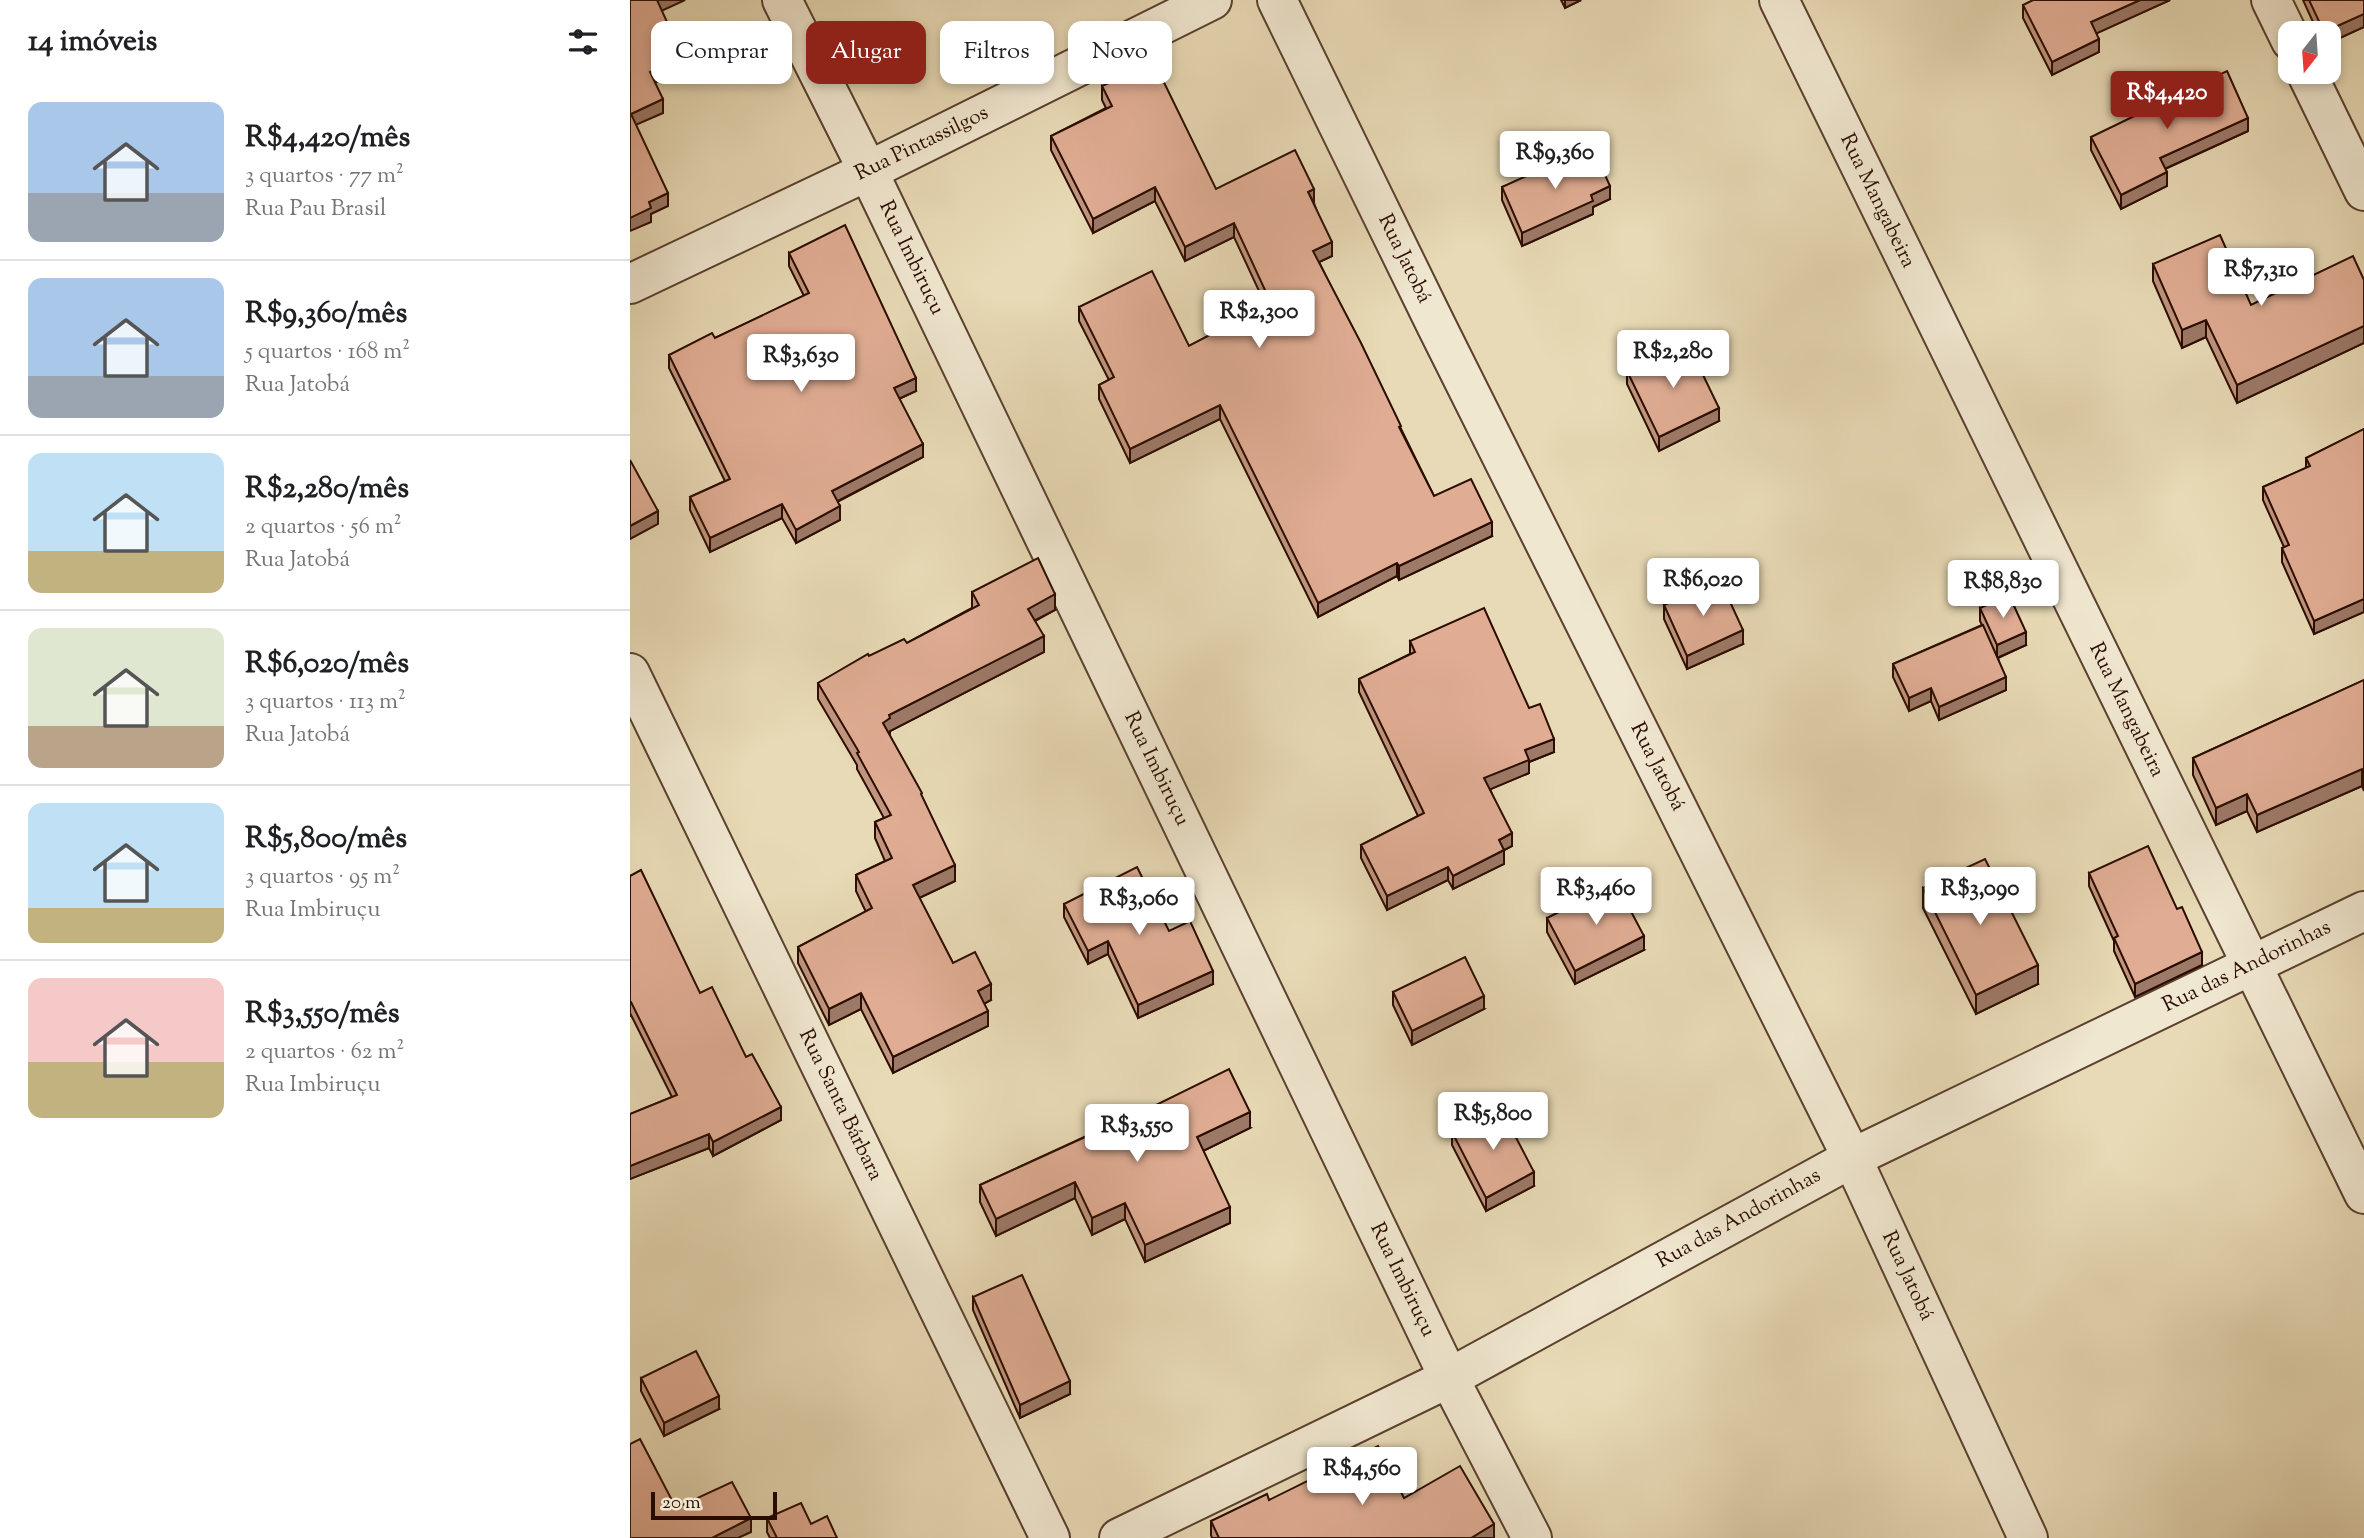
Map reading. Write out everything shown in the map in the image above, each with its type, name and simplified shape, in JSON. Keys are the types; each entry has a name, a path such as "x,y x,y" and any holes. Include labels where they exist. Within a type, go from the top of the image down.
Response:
{"street":[{"name":"Rua Imbiruçu","path":"782,0 869,171 1449,1378 1532,1538"},
{"name":"Rua Pintassilgos","path":"630,285 869,171 1212,0"},
{"name":"Rua Jatobá","path":"1277,0 1852,1158 2028,1538"},
{"name":"Rua Mangabeira","path":"1779,0 2364,1194"},
{"path":"2271,0 2281,21"},
{"path":"2312,84 2364,191"},
{"name":"Rua Santa Bárbara","path":"630,673 1050,1538"},
{"name":"Rua das Andorinhas","path":"1119,1538 1449,1378 1852,1158 2364,911"}],"building":[{"path":"630,0 657,0 667,21 651,21 650,72 651,84 656,84 663,99 631,114 668,193 649,202 651,208 630,218"},
{"path":"2033,0 2140,0 2091,22 2099,39 2052,62 2023,5"},
{"path":"2309,0 2364,0 2364,14 2342,24 2342,21 2319,21"},
{"path":"2227,71 2248,118 2160,158 2167,172 2121,195 2091,137"},
{"path":"1165,84 1216,189 1295,150 1314,189 1308,192 1332,242 1313,251 1361,343 1434,496 1471,479 1492,522 1399,566 1397,563 1318,603 1220,405 1130,449 1099,385 1114,377 1079,307 1152,271 1189,346 1271,303 1234,223 1185,247 1155,187 1093,219 1051,136 1112,106 1102,86"},
{"path":"1595,153 1610,186 1591,195 1593,201 1522,233 1502,187 1573,155 1576,161"},
{"path":"845,225 916,378 894,388 923,444 832,491 840,506 796,530 782,504 710,538 690,497 730,479 669,355 712,333 715,338 809,293 789,253"},
{"path":"2220,235 2251,305 2353,256 2364,280 2364,326 2237,385 2206,320 2182,330 2153,264"},
{"path":"1687,342 1719,408 1659,437 1627,371"},
{"path":"2364,429 2364,599 2314,621 2282,548 2289,545 2263,487 2310,466 2306,458"},
{"path":"630,460 658,511 630,526"},
{"path":"1038,558 1055,594 1028,609 1044,636 889,715 890,718 883,723 922,793 955,865 913,885 953,963 975,952 991,984 978,991 988,1011 893,1057 861,993 829,1009 798,947 872,908 856,875 892,858 875,822 891,815 857,753 859,752 818,683 868,654 869,656 904,639 907,643 979,605 972,592"},
{"path":"1720,580 1743,630 1687,656 1664,605"},
{"path":"2009,595 2026,632 1997,645 1980,608"},
{"path":"1484,608 1529,708 1540,704 1554,739 1525,750 1529,760 1484,778 1512,833 1499,840 1504,850 1453,876 1448,867 1387,896 1361,845 1424,813 1359,679 1415,652 1410,641"},
{"path":"1983,625 2006,677 1939,707 1931,688 1909,698 1893,664"},
{"path":"2364,680 2364,774 2362,769 2257,815 2247,794 2216,808 2193,758"},
{"path":"2148,846 2177,909 2182,907 2202,952 2135,984 2114,938 2118,936 2089,873"},
{"path":"1985,859 2038,965 1976,995 1923,888"},
{"path":"1137,867 1169,931 1190,921 1213,971 1138,1005 1108,941 1088,951 1064,904"},
{"path":"641,870 700,993 712,987 746,1057 752,1054 781,1107 713,1142 709,1134 630,1166 630,1114 677,1095 630,1002 630,876"},
{"path":"1616,883 1644,936 1575,971 1547,918"},
{"path":"1465,957 1484,996 1412,1031 1393,992"},
{"path":"1229,1069 1250,1112 1197,1137 1230,1207 1145,1245 1125,1203 1092,1218 1075,1182 996,1219 980,1185 1092,1134 1091,1130 1142,1107 1144,1111"},
{"path":"1500,1107 1534,1172 1486,1198 1452,1132"},
{"path":"1022,1275 1070,1381 1020,1405 973,1297"},
{"path":"696,1351 719,1396 664,1423 641,1378"},
{"path":"640,1439 676,1508 732,1482 751,1518 712,1538 630,1538 630,1444"},
{"path":"1378,1446 1404,1498 1460,1466 1494,1524 1471,1538 1219,1538 1211,1521 1267,1494 1269,1500"},
{"path":"801,1503 811,1524 827,1516 837,1538 777,1538 767,1518"}]}
